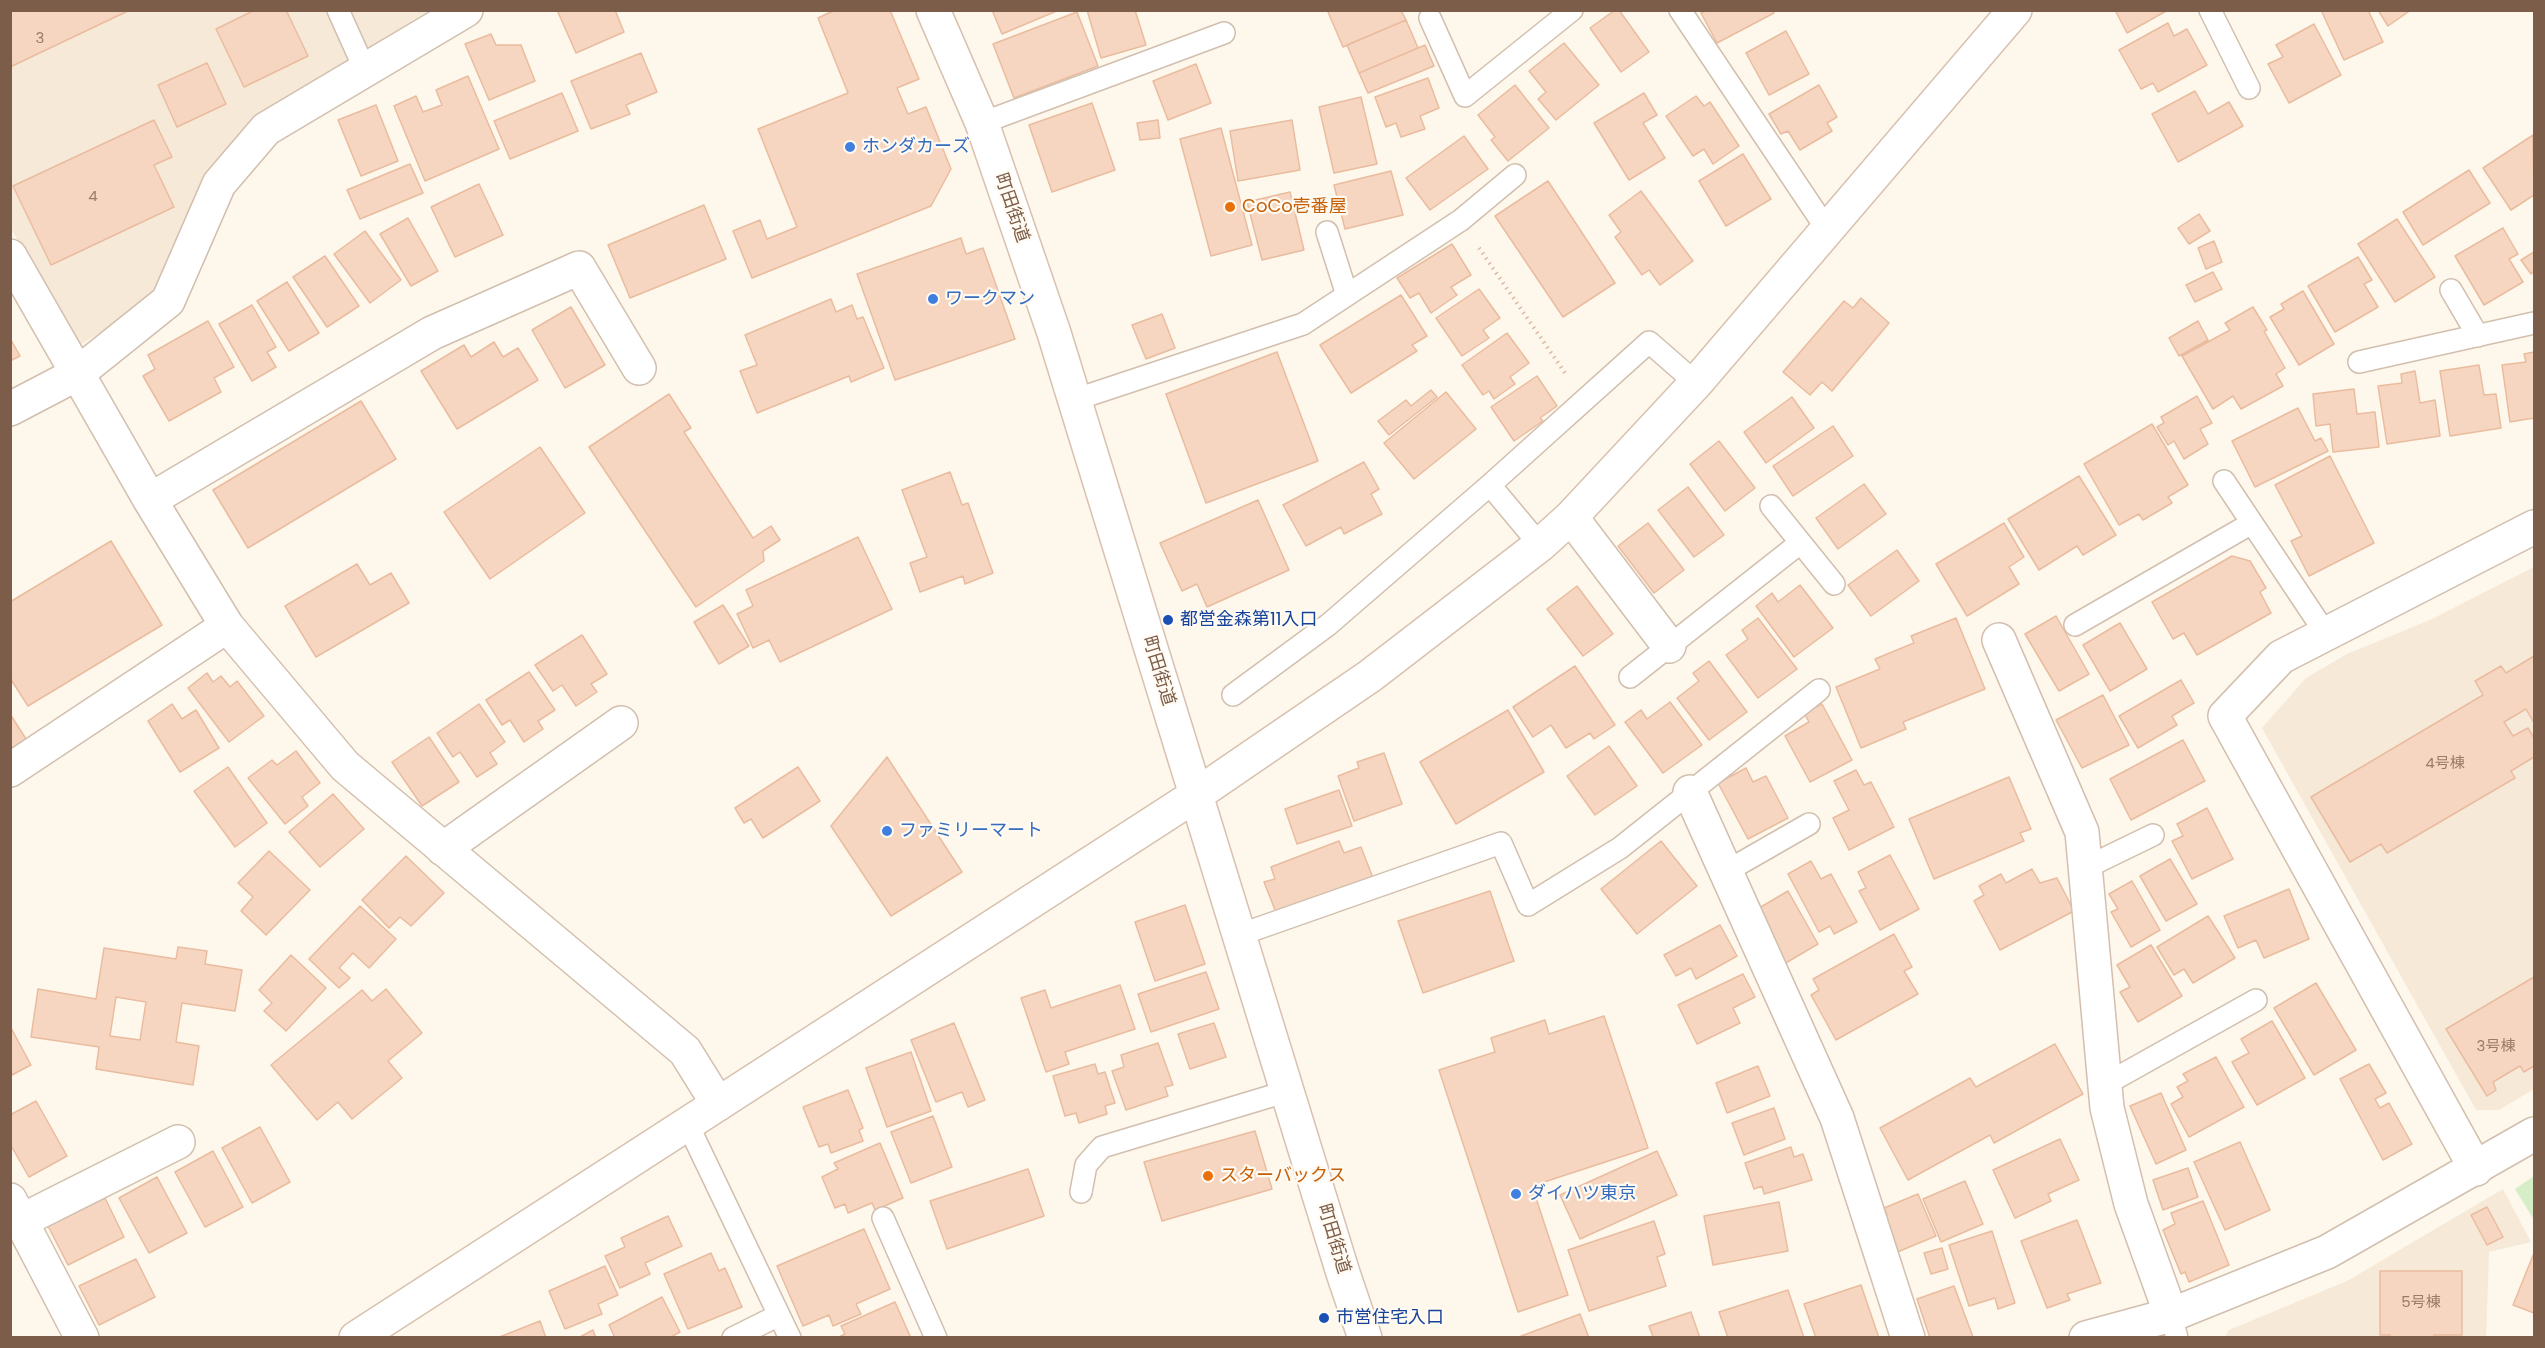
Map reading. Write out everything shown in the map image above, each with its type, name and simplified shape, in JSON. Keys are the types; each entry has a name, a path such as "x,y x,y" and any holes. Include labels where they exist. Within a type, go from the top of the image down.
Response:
{"street":[{"path":"10,409 77,374 168,301 219,184 266,129 466,10"},
{"name":"町田街道","path":"933,10 982,123 1074,400 1365,1338"},
{"path":"356,1338 1196,795 1370,676 1540,545 1571,517 1696,382 1828,231 1903,139 2015,10"},
{"path":"10,256 150,500 227,626 345,766 685,1051 718,1104"},
{"path":"150,500 432,333 579,268 639,368"},
{"path":"1571,517 1669,646"},
{"path":"2476,1168 2225,716 2282,657 2535,527"},
{"path":"10,770 227,626"},
{"path":"2000,640 2082,832 2107,1108 2131,1204 2174,1326"},
{"path":"444,849 621,723"},
{"path":"1690,792 1838,1118 1908,1338"},
{"path":"2086,1338 2174,1326 2327,1252 2535,1134"},
{"path":"82,1338 16,1210 178,1142"}],"lane":[{"path":"338,10 365,70"},
{"path":"1430,18 1465,96 1572,10"},
{"path":"1680,10 1828,231"},
{"path":"2210,10 2248,88"},
{"path":"982,123 1224,33"},
{"path":"1074,400 1303,324 1461,220 1515,175"},
{"path":"1327,232 1347,295"},
{"path":"2451,290 2478,336"},
{"path":"2359,362 2535,323"},
{"path":"1233,695 1328,626 1649,342 1696,382"},
{"path":"2224,481 2326,634"},
{"path":"1490,485 1540,545"},
{"path":"1770,506 1834,584"},
{"path":"2075,626 2252,523"},
{"path":"1630,677 1800,543"},
{"path":"1239,935 1501,843 1528,905 1620,848 1819,690"},
{"path":"1727,871 1809,824"},
{"path":"2085,868 2153,835"},
{"path":"2104,1085 2256,1000"},
{"path":"1081,1192 1086,1165 1102,1147 1288,1091"},
{"path":"687,1123 790,1338"},
{"path":"883,1218 936,1338"},
{"path":"733,1338 779,1315"}],"path":[{"path":"1461,220 1584,401"}],"shaded area":[{"path":"10,11 428,11 260,114 180,250 142,307 75,348 11,228"},
{"path":"2534,567 2534,1089 2499,1110 2476,1110 2262,728 2306,678 2347,654 2430,620"},
{"path":"2503,1189 2531,1242 2489,1252 2486,1337 2225,1338 2229,1330 2347,1281"}],"green space":[{"path":"2534,1176 2534,1220 2515,1189"}],"building":[{"path":"10,10 130,10 10,67"},
{"path":"255,10 286,10 308,56 244,87 216,29"},
{"path":"557,10 615,10 624,32 576,53"},
{"path":"835,10 890,10 919,79 897,88 908,114 926,107 951,169 931,206 752,278 733,231 760,220 767,239 797,227 758,129 848,93 818,18"},
{"path":"992,10 1059,10 1002,34"},
{"path":"1087,10 1135,10 1146,45 1101,58"},
{"path":"1333,10 1401,10 1406,20 1343,47 1328,12"},
{"path":"1615,10 1619,10 1649,52 1621,72 1590,28"},
{"path":"1707,10 1772,10 1774,13 1717,43 1701,13"},
{"path":"2115,10 2168,10 2127,33"},
{"path":"2321,10 2368,10 2383,42 2344,60"},
{"path":"2378,10 2411,10 2388,26"},
{"path":"1077,12 1098,66 1014,98 993,44"},
{"path":"1406,20 1418,48 1359,73 1347,45"},
{"path":"2168,23 2174,36 2187,29 2207,65 2158,92 2153,83 2141,89 2119,50"},
{"path":"2314,24 2341,75 2289,103 2268,64 2283,57 2276,45"},
{"path":"1786,31 1809,74 1769,95 1746,53"},
{"path":"491,34 496,45 521,45 535,81 489,100 465,44"},
{"path":"1564,43 1599,85 1556,120 1538,99 1546,92 1529,71"},
{"path":"1425,45 1434,66 1368,93 1359,73"},
{"path":"641,53 657,92 626,105 630,114 591,129 571,81"},
{"path":"207,63 226,104 177,127 158,85"},
{"path":"1196,64 1211,103 1168,120 1153,81"},
{"path":"468,76 499,149 425,181 394,106 416,96 423,112 442,105 436,90"},
{"path":"1428,78 1439,108 1420,116 1425,129 1401,137 1396,123 1386,127 1375,97"},
{"path":"1515,85 1549,128 1508,161 1491,140 1495,137 1478,115"},
{"path":"1819,85 1837,117 1827,123 1832,131 1800,150 1788,131 1781,134 1769,114"},
{"path":"2195,91 2208,114 2229,102 2243,126 2178,162 2152,114"},
{"path":"562,93 578,131 510,159 494,121"},
{"path":"1644,93 1657,115 1643,123 1665,158 1629,180 1594,123"},
{"path":"1696,96 1704,106 1710,102 1739,146 1713,164 1704,149 1693,156 1666,116"},
{"path":"1361,97 1377,164 1334,173 1319,107"},
{"path":"1092,103 1115,170 1052,192 1029,125"},
{"path":"376,105 398,161 361,176 338,120"},
{"path":"154,120 172,157 154,165 174,207 51,265 13,186"},
{"path":"1158,120 1160,138 1140,140 1137,123"},
{"path":"1292,120 1300,170 1238,181 1230,131"},
{"path":"1221,128 1252,245 1211,256 1180,139"},
{"path":"2533,135 2534,195 2511,210 2483,168"},
{"path":"1464,136 1488,169 1430,210 1406,178"},
{"path":"1743,154 1771,199 1726,226 1699,181"},
{"path":"410,164 423,193 360,219 347,190"},
{"path":"2469,170 2490,203 2423,245 2403,212"},
{"path":"1391,171 1403,215 1345,229 1334,185"},
{"path":"1548,181 1615,283 1563,317 1495,216"},
{"path":"479,184 503,235 455,257 431,207"},
{"path":"1641,191 1693,261 1660,285 1649,270 1642,275 1615,237 1621,232 1609,215"},
{"path":"1290,192 1304,250 1262,260 1247,202"},
{"path":"704,205 726,259 630,298 608,245"},
{"path":"2199,214 2210,231 2189,244 2178,228"},
{"path":"408,218 438,271 411,286 380,234"},
{"path":"2397,219 2435,277 2395,302 2358,244"},
{"path":"2503,228 2518,254 2509,259 2523,282 2484,305 2455,256"},
{"path":"365,231 401,280 370,303 334,254"},
{"path":"961,238 966,254 983,248 1015,339 895,380 857,274"},
{"path":"2214,241 2222,262 2206,269 2198,248"},
{"path":"1452,244 1471,275 1451,287 1457,295 1431,313 1419,293 1410,298 1397,278"},
{"path":"2534,252 2534,271 2531,274 2521,260"},
{"path":"325,256 359,306 327,327 293,277"},
{"path":"2358,257 2372,280 2364,284 2378,307 2335,332 2308,286"},
{"path":"2213,272 2222,289 2195,302 2186,285"},
{"path":"287,282 319,333 289,351 257,301"},
{"path":"1479,289 1500,318 1483,330 1489,338 1462,356 1436,318"},
{"path":"2303,291 2334,344 2299,365 2270,317 2284,309 2281,304"},
{"path":"1401,295 1427,336 1412,345 1417,351 1351,393 1320,345"},
{"path":"1861,298 1889,323 1832,391 1822,382 1810,395 1783,372 1844,301 1853,308"},
{"path":"831,299 836,312 852,305 857,319 863,317 884,368 851,382 849,376 757,413 740,371 757,365 745,335"},
{"path":"252,305 276,347 267,352 276,367 252,381 219,324"},
{"path":"571,307 605,365 565,388 532,330"},
{"path":"2253,307 2285,368 2276,374 2283,386 2241,409 2233,396 2213,409 2182,356 2230,330 2225,323"},
{"path":"1162,314 1175,348 1146,359 1132,325"},
{"path":"208,321 234,367 214,378 221,392 169,421 143,376 155,369 148,355"},
{"path":"2198,321 2208,340 2179,356 2169,338"},
{"path":"1507,333 1529,363 1510,377 1515,384 1494,399 1489,391 1483,395 1462,365"},
{"path":"10,338 20,356 10,361"},
{"path":"494,342 503,357 518,348 538,380 457,429 421,371 464,345 471,357"},
{"path":"1277,352 1318,461 1206,503 1166,394"},
{"path":"2534,352 2534,418 2510,422 2502,365 2526,362 2524,354"},
{"path":"2479,365 2484,395 2496,394 2501,428 2450,436 2440,371"},
{"path":"2415,371 2420,403 2435,400 2440,436 2387,444 2378,386 2402,383 2401,374"},
{"path":"1537,376 1557,406 1540,418 1543,421 1514,441 1491,407"},
{"path":"2354,389 2357,414 2375,412 2379,447 2333,452 2330,424 2316,426 2313,394"},
{"path":"1431,390 1437,397 1389,435 1378,421 1406,400 1411,406"},
{"path":"1446,392 1476,429 1414,479 1384,443"},
{"path":"669,394 691,428 684,432 753,538 771,526 780,540 763,551 764,561 696,607 589,447"},
{"path":"2197,396 2212,423 2200,429 2208,444 2184,459 2174,441 2168,445 2157,427 2164,423 2161,417"},
{"path":"1792,397 1814,428 1766,463 1744,432"},
{"path":"361,401 396,459 248,548 213,490"},
{"path":"2298,408 2315,441 2321,438 2328,451 2255,487 2232,441"},
{"path":"2152,424 2188,485 2168,497 2172,503 2143,520 2139,514 2119,525 2084,464"},
{"path":"1833,426 1853,456 1793,496 1773,466"},
{"path":"1719,441 1755,488 1725,511 1690,464"},
{"path":"540,447 585,513 490,579 444,512"},
{"path":"2330,456 2374,543 2309,576 2291,541 2302,536 2275,485"},
{"path":"1364,462 1379,489 1371,494 1382,514 1344,534 1341,527 1306,546 1283,505"},
{"path":"950,472 962,505 968,503 993,573 965,584 963,576 920,592 910,563 927,557 902,490"},
{"path":"2079,476 2116,535 2083,555 2077,546 2039,570 2008,519"},
{"path":"1864,484 1886,514 1838,549 1816,518"},
{"path":"1688,487 1724,535 1694,557 1658,510"},
{"path":"1258,500 1289,570 1207,607 1197,584 1182,591 1160,543"},
{"path":"1648,523 1684,570 1654,593 1618,546"},
{"path":"2004,523 2024,557 2009,567 2019,584 1967,616 1936,564"},
{"path":"858,537 892,609 780,662 769,640 753,648 737,614 753,606 746,590"},
{"path":"111,541 162,625 28,706 10,678 10,602"},
{"path":"1897,550 1919,581 1871,616 1848,585"},
{"path":"2232,556 2250,561 2266,588 2260,592 2271,613 2197,655 2184,633 2173,639 2152,602"},
{"path":"357,564 370,585 391,573 409,603 316,657 285,606"},
{"path":"1800,585 1833,628 1794,657 1756,606 1772,593 1778,602"},
{"path":"1577,586 1613,634 1583,656 1547,609"},
{"path":"723,605 749,646 719,664 694,622"},
{"path":"2056,616 2089,674 2059,691 2025,634"},
{"path":"1758,618 1797,669 1758,698 1726,655 1748,639 1742,630"},
{"path":"1956,618 1985,689 1903,722 1906,729 1861,748 1836,687 1880,669 1875,659 1914,643 1911,636"},
{"path":"2120,623 2147,669 2110,691 2083,645"},
{"path":"582,635 607,674 591,684 597,692 576,706 562,685 553,691 535,665"},
{"path":"2534,656 2534,723 2526,709 2504,722 2513,736 2528,728 2534,738 2534,757 2511,771 2515,778 2387,853 2381,844 2350,862 2311,797 2483,695 2475,681 2501,666 2506,673"},
{"path":"1709,661 1747,712 1709,740 1677,698 1699,681 1693,673"},
{"path":"1575,666 1615,725 1594,739 1590,733 1566,748 1551,725 1533,737 1513,707"},
{"path":"529,672 555,710 538,721 543,729 524,742 510,720 502,725 486,700"},
{"path":"207,673 213,682 221,676 230,687 237,681 264,716 229,742 188,688"},
{"path":"2181,680 2194,703 2172,716 2177,725 2138,748 2119,716"},
{"path":"2103,695 2129,745 2082,768 2056,720"},
{"path":"1670,702 1702,745 1663,773 1625,722 1641,710 1647,719"},
{"path":"172,704 182,719 196,710 219,748 180,772 148,721"},
{"path":"479,704 505,742 490,753 497,764 477,777 460,752 453,757 437,733"},
{"path":"1822,704 1852,760 1810,782 1785,736 1809,722 1804,713"},
{"path":"1508,710 1544,772 1456,824 1420,762"},
{"path":"10,714 28,742 10,753"},
{"path":"429,737 459,782 422,806 392,762"},
{"path":"2183,740 2205,781 2131,820 2110,779"},
{"path":"1609,746 1637,786 1595,815 1567,776"},
{"path":"296,751 320,783 302,797 308,806 285,824 248,778 272,760 277,765"},
{"path":"1384,753 1402,804 1354,821 1338,776 1359,768 1357,762"},
{"path":"887,757 962,872 891,916 831,826"},
{"path":"228,767 267,823 235,847 194,791"},
{"path":"798,767 820,801 763,838 751,819 744,823 735,808"},
{"path":"1746,768 1753,782 1766,776 1788,818 1748,839 1718,783"},
{"path":"1856,770 1864,785 1871,782 1894,827 1849,850 1833,818 1849,810 1834,781"},
{"path":"2009,777 2031,829 2020,833 2024,841 1934,879 1909,819"},
{"path":"1339,790 1352,826 1297,844 1285,809"},
{"path":"333,794 364,829 320,867 289,832"},
{"path":"2207,808 2233,859 2192,879 2172,841 2183,836 2177,824"},
{"path":"1339,841 1344,853 1361,847 1373,878 1277,915 1264,882 1275,879 1271,867"},
{"path":"1661,841 1697,886 1637,934 1601,889"},
{"path":"269,851 310,890 266,935 241,911 253,897 238,883"},
{"path":"1890,855 1919,909 1880,930 1859,891 1866,888 1858,872"},
{"path":"406,856 444,893 411,926 400,917 389,928 362,900"},
{"path":"2170,859 2197,904 2166,921 2140,876"},
{"path":"1811,861 1821,879 1831,874 1857,922 1834,934 1830,926 1819,932 1788,874"},
{"path":"2032,869 2040,883 2057,878 2074,911 2000,950 1974,901 1984,895 1979,886 2001,874 2006,883"},
{"path":"2132,881 2160,930 2131,947 2111,912 2118,909 2109,894"},
{"path":"2289,889 2309,939 2264,958 2256,940 2238,948 2224,916"},
{"path":"1490,891 1514,961 1423,993 1398,921"},
{"path":"1788,891 1818,944 1784,964 1754,911"},
{"path":"1185,905 1205,964 1155,981 1135,922"},
{"path":"360,906 396,939 369,968 353,953 339,968 350,978 339,988 309,959"},
{"path":"2208,916 2235,958 2193,983 2184,969 2174,975 2157,947"},
{"path":"1720,925 1737,956 1696,979 1691,968 1676,976 1664,955"},
{"path":"1894,934 1912,967 1904,971 1918,994 1836,1040 1811,995 1819,990 1813,979"},
{"path":"2151,945 2182,996 2138,1022 2120,992 2130,987 2117,965"},
{"path":"178,947 207,951 205,964 242,970 235,1011 182,1003 176,1042 199,1046 193,1085 96,1069 99,1047 31,1037 38,989 96,999 104,948 176,959","holes":["116,997 146,1002 140,1040 110,1036"]},
{"path":"291,955 326,988 286,1031 264,1011 272,1003 259,990"},
{"path":"1206,972 1219,1009 1151,1032 1138,994"},
{"path":"1743,974 1755,997 1733,1008 1740,1023 1697,1044 1678,1005"},
{"path":"2534,977 2534,1066 2524,1072 2520,1066 2493,1082 2496,1090 2487,1096 2446,1029"},
{"path":"2316,983 2356,1050 2314,1075 2274,1008"},
{"path":"1120,985 1135,1029 1065,1052 1069,1064 1046,1072 1021,998 1045,990 1051,1008"},
{"path":"386,989 422,1033 388,1061 402,1078 352,1119 338,1102 317,1120 271,1065 362,990 372,1001"},
{"path":"1604,1016 1648,1148 1532,1186 1568,1295 1518,1312 1439,1070 1495,1052 1491,1038 1545,1020 1549,1034"},
{"path":"2272,1021 2305,1078 2257,1105 2232,1062 2249,1053 2241,1039"},
{"path":"954,1023 985,1100 968,1107 962,1092 936,1102 911,1040"},
{"path":"1214,1023 1226,1057 1190,1069 1178,1034"},
{"path":"10,1026 31,1065 10,1076"},
{"path":"1158,1043 1173,1085 1165,1087 1168,1096 1126,1110 1112,1071 1124,1067 1121,1055"},
{"path":"2055,1044 2083,1094 1994,1143 1990,1135 1908,1180 1880,1128 1970,1078 1976,1087"},
{"path":"911,1052 931,1111 887,1127 866,1068"},
{"path":"2216,1057 2244,1107 2189,1137 2171,1104 2183,1097 2177,1087 2188,1081 2183,1074"},
{"path":"1095,1064 1098,1074 1105,1072 1115,1103 1105,1106 1107,1114 1079,1123 1076,1113 1065,1116 1053,1076"},
{"path":"2369,1064 2386,1093 2375,1099 2380,1108 2389,1103 2412,1144 2383,1160 2340,1079"},
{"path":"1758,1066 1770,1096 1727,1113 1716,1083"},
{"path":"848,1090 863,1128 859,1130 863,1141 831,1153 828,1144 819,1147 803,1107"},
{"path":"2161,1093 2186,1150 2156,1164 2130,1106"},
{"path":"36,1101 67,1156 29,1177 10,1144 10,1115"},
{"path":"1774,1108 1785,1139 1744,1155 1732,1123"},
{"path":"933,1116 952,1167 911,1183 891,1132"},
{"path":"260,1127 290,1182 252,1203 222,1148"},
{"name":"スターバックス","path":"1255,1131 1272,1189 1162,1221 1144,1162"},
{"path":"2060,1139 2079,1180 2048,1194 2051,1201 2015,1218 1993,1170"},
{"path":"2240,1142 2270,1210 2225,1230 2194,1162"},
{"path":"880,1143 903,1198 875,1210 872,1203 848,1213 845,1204 835,1208 822,1177 838,1169 834,1163"},
{"path":"1791,1147 1794,1157 1803,1154 1812,1180 1764,1194 1762,1186 1754,1189 1745,1163"},
{"path":"213,1151 243,1207 205,1227 175,1172"},
{"path":"1657,1151 1677,1195 1580,1239 1560,1195"},
{"path":"2188,1168 2198,1197 2163,1210 2153,1180"},
{"path":"1028,1169 1044,1216 947,1249 930,1201"},
{"path":"157,1177 187,1233 149,1253 119,1198"},
{"path":"1965,1181 1983,1224 1941,1242 1923,1199"},
{"path":"1918,1194 1936,1236 1895,1253 1880,1219 1887,1215 1884,1208"},
{"path":"105,1198 124,1237 68,1265 48,1226"},
{"path":"2203,1201 2229,1265 2189,1282 2185,1272 2181,1274 2163,1230 2175,1224 2171,1213"},
{"path":"1779,1202 1788,1251 1713,1265 1704,1216"},
{"path":"2487,1207 2503,1237 2487,1245 2471,1215"},
{"path":"668,1216 682,1246 645,1263 650,1274 620,1288 605,1256 625,1247 621,1238"},
{"path":"2077,1220 2101,1283 2067,1294 2070,1300 2047,1308 2021,1241"},
{"path":"1654,1221 1665,1254 1657,1257 1666,1286 1589,1311 1568,1250"},
{"path":"864,1229 890,1289 856,1304 861,1314 833,1326 829,1315 803,1326 777,1266"},
{"path":"1992,1231 2015,1303 1998,1309 1995,1298 1969,1306 1949,1245"},
{"path":"1942,1248 1948,1269 1931,1274 1924,1253"},
{"path":"711,1253 719,1271 725,1268 742,1307 688,1329 664,1274"},
{"path":"2534,1253 2534,1313 2513,1305"},
{"path":"136,1259 155,1297 99,1325 79,1286"},
{"path":"605,1266 618,1295 598,1304 602,1314 565,1329 549,1291"},
{"path":"2380,1271 2462,1271 2462,1335 2434,1335 2434,1338 2390,1338 2390,1335 2380,1335"},
{"path":"1861,1285 1879,1338 1816,1338 1804,1304"},
{"path":"1954,1286 1973,1337 1930,1338 1917,1299"},
{"path":"1788,1290 1804,1338 1728,1338 1719,1312"},
{"path":"662,1297 680,1332 669,1338 615,1338 609,1325"},
{"path":"895,1302 911,1338 837,1338 845,1334 841,1326"},
{"path":"1691,1312 1700,1338 1651,1338 1653,1337 1649,1326"},
{"path":"1580,1314 1589,1338 1516,1338"},
{"path":"540,1321 546,1338 497,1338"},
{"path":"593,1330 596,1338 578,1338"}],"place":[{"name":"ホンダカーズ","path":"850,147"},
{"name":"CoCo壱番屋","path":"1230,207"},
{"name":"ワークマン","path":"933,299"},
{"name":"都営金森第11入口","path":"1168,620"},
{"name":"ファミリーマート","path":"887,831"},
{"name":"スターバックス","path":"1208,1176"},
{"name":"ダイハツ東京","path":"1516,1194"},
{"name":"市営住宅入口","path":"1324,1318"}]}
